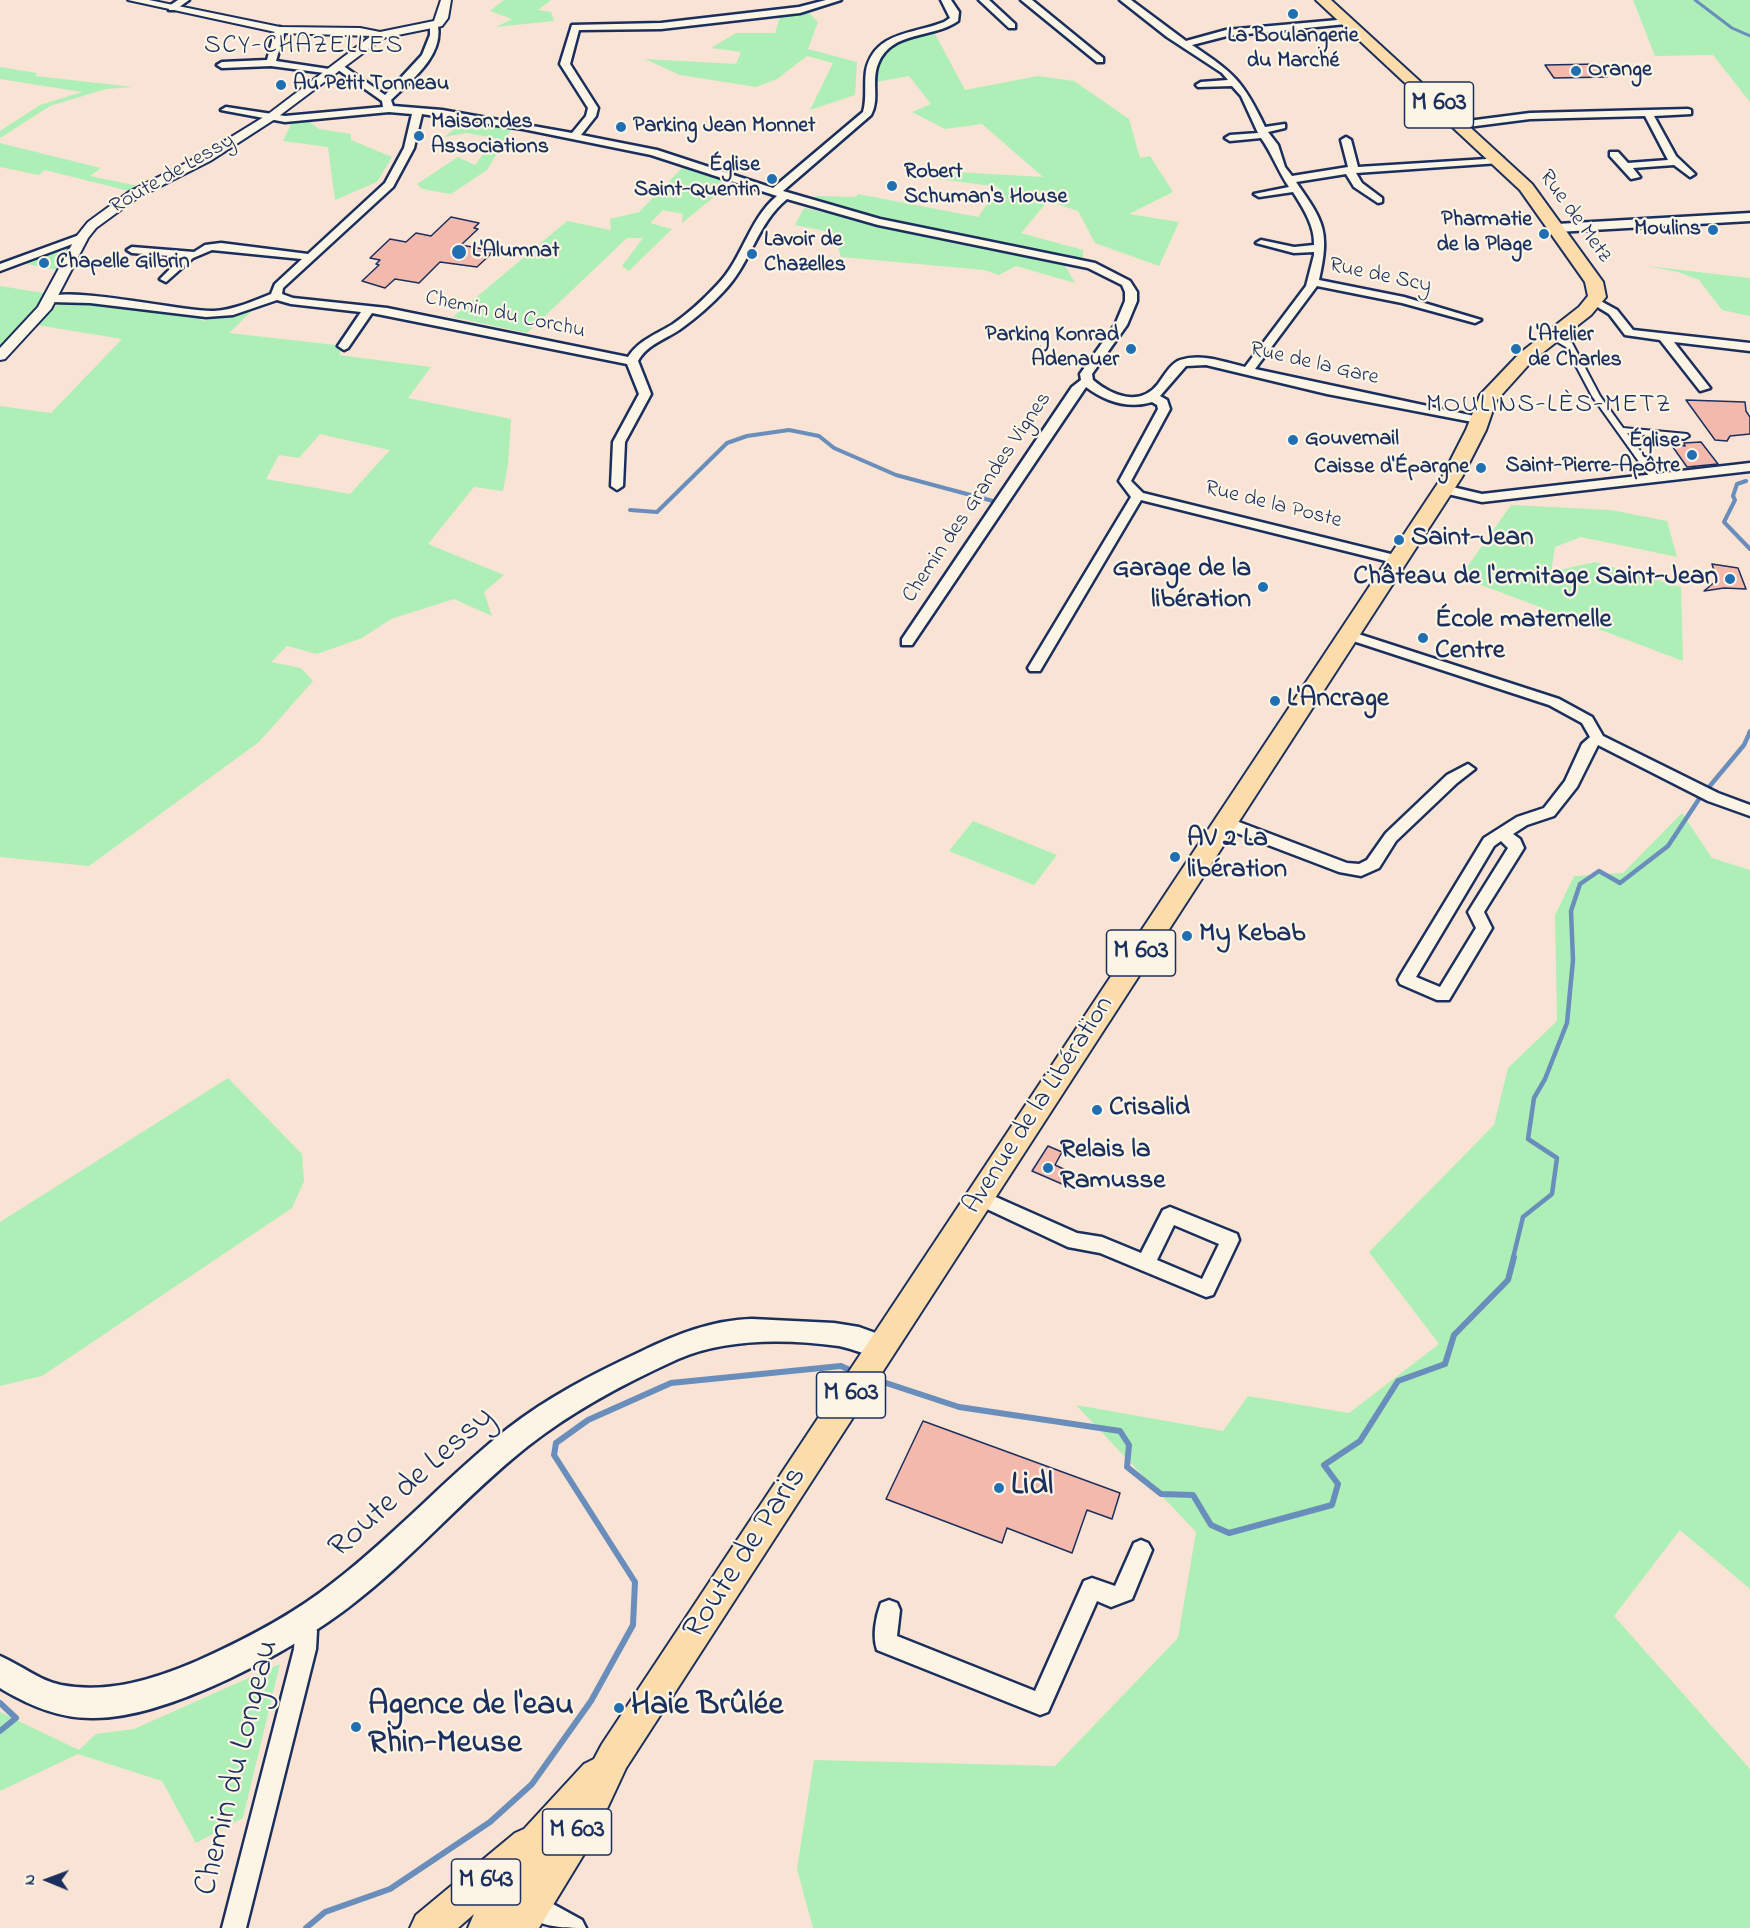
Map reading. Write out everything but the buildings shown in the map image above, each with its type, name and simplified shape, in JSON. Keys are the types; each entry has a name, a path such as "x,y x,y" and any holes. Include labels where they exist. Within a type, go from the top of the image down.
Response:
{"main road":[{"name":"M 603","path":"1323,0 1499,160"},
{"name":"Rue de Metz","path":"1499,160 1562,228 1572,250 1594,282 1597,292 1595,301"},
{"path":"1546,213 1593,227 1750,217"},
{"path":"1562,228 1750,224"},
{"path":"1572,250 1577,238 1593,227"},
{"name":"M 603","path":"1398,560 1460,464 1487,399 1526,357 1595,301"},
{"name":"Avenue de la Libération","path":"881,1349 1398,560"},
{"name":"Route de Lessy","path":"0,1671 17,1684 44,1696 75,1704 109,1703 143,1697 177,1685 302,1623 368,1573 516,1438 544,1418 626,1370 702,1338 734,1331 823,1332 856,1337 881,1349"},
{"name":"Route de Paris","path":"525,1916 579,1828 614,1756 881,1349"},
{"name":"Route de Paris","path":"487,1928 542,1834 614,1756"},
{"name":"M 643","path":"429,1928 542,1834"},
{"name":"M 643","path":"498,1928 525,1916"}],"street":[{"path":"133,0 280,30 360,31 380,35 437,23"},
{"path":"172,8 184,0"},
{"path":"226,110 271,117 326,117 388,105 432,50 437,23 446,0"},
{"path":"576,135 591,116 593,108 565,64 575,27 661,26 800,10 836,0"},
{"path":"617,486 619,442 645,393 632,361 644,347 678,326 722,287 735,272 751,239 781,193 863,121 871,102 868,86 870,71 876,57 889,42 904,35 946,25 955,19 954,12 946,0"},
{"path":"984,0 1012,26"},
{"path":"1026,0 1100,60"},
{"path":"1125,0 1170,35 1225,71 1232,83 1245,95 1273,145 1280,167 1310,210 1320,237 1313,282"},
{"path":"1187,44 1226,33 1346,21"},
{"path":"271,63 273,48 280,30"},
{"name":"Route de Lessy","path":"0,356 51,299 82,237 106,213 133,195 206,158 271,117 380,35"},
{"path":"222,65 271,63 334,70 388,105 576,135 653,152 730,179 781,193"},
{"path":"1201,85 1232,83"},
{"path":"51,299 81,298 207,315 234,311 277,296 276,291 279,286 389,185 409,148 410,135 418,111"},
{"path":"1460,125 1530,116 1688,112"},
{"path":"1648,113 1676,162 1690,174"},
{"path":"1230,138 1264,132 1281,126"},
{"path":"1347,140 1352,170 1358,185 1378,200"},
{"path":"1614,153 1635,177"},
{"path":"1259,194 1352,170 1499,160"},
{"path":"1625,166 1676,162"},
{"name":"Chemin des Grandes Vignes","path":"781,193 878,222 1082,263 1116,276 1126,283 1131,292 1131,301 1118,329 1086,374 1087,381 1071,397 907,642"},
{"path":"0,268 82,237"},
{"path":"1261,243 1294,250 1320,248"},
{"path":"132,250 190,255 215,246 309,257"},
{"path":"166,279 190,255"},
{"name":"Rue de Scy","path":"1248,371 1309,291 1313,282 1404,300 1475,320"},
{"name":"Chemin du Corchu","path":"277,296 291,301 369,309 632,361"},
{"name":"Rue de Metz","path":"1595,301 1613,312 1624,329 1638,335 1664,337"},
{"path":"344,346 369,309"},
{"path":"1551,336 1569,345 1596,396 1654,478"},
{"path":"1664,337 1750,347"},
{"path":"1664,337 1704,388"},
{"name":"Rue de la Gare","path":"1153,396 1179,366 1190,361 1206,361 1327,390 1479,421"},
{"path":"1035,668 1138,495 1125,481 1164,410 1163,403 1153,396 1140,401 1125,400 1099,390 1087,381"},
{"path":"1620,430 1684,436"},
{"path":"1444,489 1482,498 1745,467 1750,480"},
{"name":"Rue de la Poste","path":"1138,495 1398,560"},
{"path":"1349,635 1554,702 1587,720 1598,739 1713,797 1750,811"},
{"path":"1502,834 1514,843 1516,848 1476,912 1484,928 1443,996 1406,980 1489,842 1522,821 1549,812 1572,783 1588,744 1598,739"},
{"path":"1226,823 1345,868 1361,870 1373,864 1391,837 1452,779 1468,769"},
{"path":"980,1198 1075,1241 1102,1245 1145,1264 1206,1290 1230,1240 1170,1215 1145,1264"},
{"path":"889,1610 885,1642 1040,1704 1092,1588 1112,1597 1119,1596 1124,1592 1141,1550"},
{"name":"Chemin du Longeau","path":"234,1928 305,1649 306,1631 302,1623"},
{"path":"525,1916 574,1928"}],"green space":[{"path":"504,0 551,0 538,10 551,12 554,21 496,27 512,19 490,11"},
{"path":"1633,0 1750,0 1750,102 1713,55 1655,56"},
{"path":"809,13 818,22 808,49 857,62 855,95 810,110 833,63 807,56 777,79 756,87 680,75 645,59 736,64 741,52 711,48 736,33 775,33 780,17"},
{"path":"934,32 965,90 1038,76 1074,81 1129,119 1140,158 1150,156 1173,192 1129,214 1179,222 1159,266 1095,243 1078,211 1048,201 1021,233 1083,250 1083,260 881,219 810,199 817,196 856,197 858,194 978,217 999,187 924,177 921,170 1043,177 982,124 945,129 912,112 931,104 909,76 871,83 882,60 894,47 901,42"},
{"path":"0,67 37,73 35,76 133,87 106,89 50,106 0,138 0,131 40,105 82,92 0,79"},
{"path":"467,120 512,128 487,170 451,194 422,189 417,184 458,157 475,165 495,138 466,133 444,137"},
{"path":"308,121 319,129 351,134 351,140 392,157 377,182 335,200 328,147 283,141 292,122"},
{"path":"0,143 101,168 90,176 143,187 133,192 45,170 39,175 0,167"},
{"path":"682,168 731,183 682,223 683,214 663,210 650,223 672,229 629,271 622,266 643,238 627,238 527,333 453,317 567,221 611,230 610,219 639,212"},
{"path":"804,208 1063,262 1075,283 1016,266 999,275 984,270 841,257 834,233 795,225"},
{"path":"67,246 72,248 61,271 22,263"},
{"path":"1647,266 1750,278 1750,316 1722,310 1699,280 1678,272"},
{"path":"0,286 50,294 0,350"},
{"path":"64,298 191,311 203,321 257,306 229,333 344,346 339,355 431,367 408,398 511,419 508,465 503,491 474,487 428,544 504,575 484,592 492,616 454,599 391,619 362,638 317,654 287,646 271,662 301,668 313,681 259,742 89,866 0,857 0,406 51,413 122,339 37,325","holes":["320,434 390,450 350,494 266,479 279,455 299,458"]},
{"path":"1511,505 1611,510 1667,521 1677,557 1581,537 1555,547 1551,572 1595,562 1681,587 1683,661 1460,577"},
{"path":"1682,813 1712,858 1750,870 1750,1589 1680,1530 1614,1616 1750,1769 1750,1928 813,1928 797,1869 814,1760 1055,1766 1178,1638 1196,1532 1076,1405 1223,1431 1248,1396 1349,1413 1439,1344 1369,1252 1494,1125 1508,1068 1557,1021 1555,915 1574,876 1623,873"},
{"path":"973,821 1057,855 1034,885 949,851"},
{"path":"228,1078 302,1154 304,1181 292,1208 42,1376 0,1386 0,1222"},
{"path":"280,1664 243,1818 196,1843 162,1781 78,1754 0,1791 0,1712 79,1750 96,1734 134,1729"}],"waterway":[{"path":"1695,0 1732,28 1750,36"},
{"path":"630,510 657,512 727,443 747,436 789,430 819,436 834,448 896,475 993,501"},
{"path":"1746,481 1737,484 1733,496 1735,500 1724,522 1750,549"},
{"path":"1513,1258 1523,1217 1552,1194 1557,1158 1528,1139 1534,1098 1545,1079 1567,1023 1573,960 1571,911 1580,884 1599,871 1620,883 1668,846 1699,799 1744,745 1750,732"},
{"path":"874,1379 959,1407 1120,1431 1129,1445 1127,1467 1161,1494 1193,1495 1211,1525 1229,1533 1332,1505 1338,1484 1324,1465 1360,1441 1398,1381 1445,1364 1454,1335 1508,1280 1514,1257"},
{"path":"306,1928 325,1912 390,1889 490,1822 532,1784 591,1701 633,1625 635,1582 554,1455 556,1443 588,1420 671,1383 841,1366 854,1372"},
{"path":"0,1703 16,1718 0,1731"}],"place":[{"name":"La Boulangerie du Marché","path":"1293,14"},
{"name":"Orange","path":"1576,71"},
{"name":"Au Petit Tonneau","path":"281,85"},
{"name":"Parking Jean Monnet","path":"621,127"},
{"name":"Maison des Associations","path":"419,136"},
{"name":"Église Saint-Quentin","path":"772,179"},
{"name":"Robert Schuman's House","path":"892,186"},
{"name":"Moulins","path":"1713,230"},
{"name":"Pharmatie de la Plage","path":"1544,234"},
{"name":"L'Alumnat","path":"459,252"},
{"name":"Lavoir de Chazelles","path":"752,254"},
{"name":"Chapelle Gilbrin","path":"44,263"},
{"name":"Parking Konrad Adenauer","path":"1131,349"},
{"name":"L'Atelier de Charles","path":"1516,349"},
{"name":"Gouvernail","path":"1293,440"},
{"name":"Église Saint-Pierre-Apôtre","path":"1692,455"},
{"name":"Caisse d'Épargne","path":"1481,468"},
{"name":"Saint-Jean","path":"1399,540"},
{"name":"Château de l'ermitage Saint-Jean","path":"1730,579"},
{"name":"Garage de la libération","path":"1263,587"},
{"name":"École maternelle Centre","path":"1423,638"},
{"name":"L'Ancrage","path":"1275,701"},
{"name":"AV 2 La libération","path":"1175,857"},
{"name":"My Kebab","path":"1187,936"},
{"name":"Crisalid","path":"1097,1110"},
{"name":"Relais la Ramusse","path":"1048,1168"},
{"name":"Lidl","path":"999,1488"},
{"name":"Haie Brûlée","path":"619,1708"},
{"name":"Agence de l'eau Rhin-Meuse","path":"356,1727"}],"district":[{"name":"SCY-CHAZELLES","path":"304,48"},
{"name":"MOULINS-LÈS-METZ","path":"1549,407"}]}
